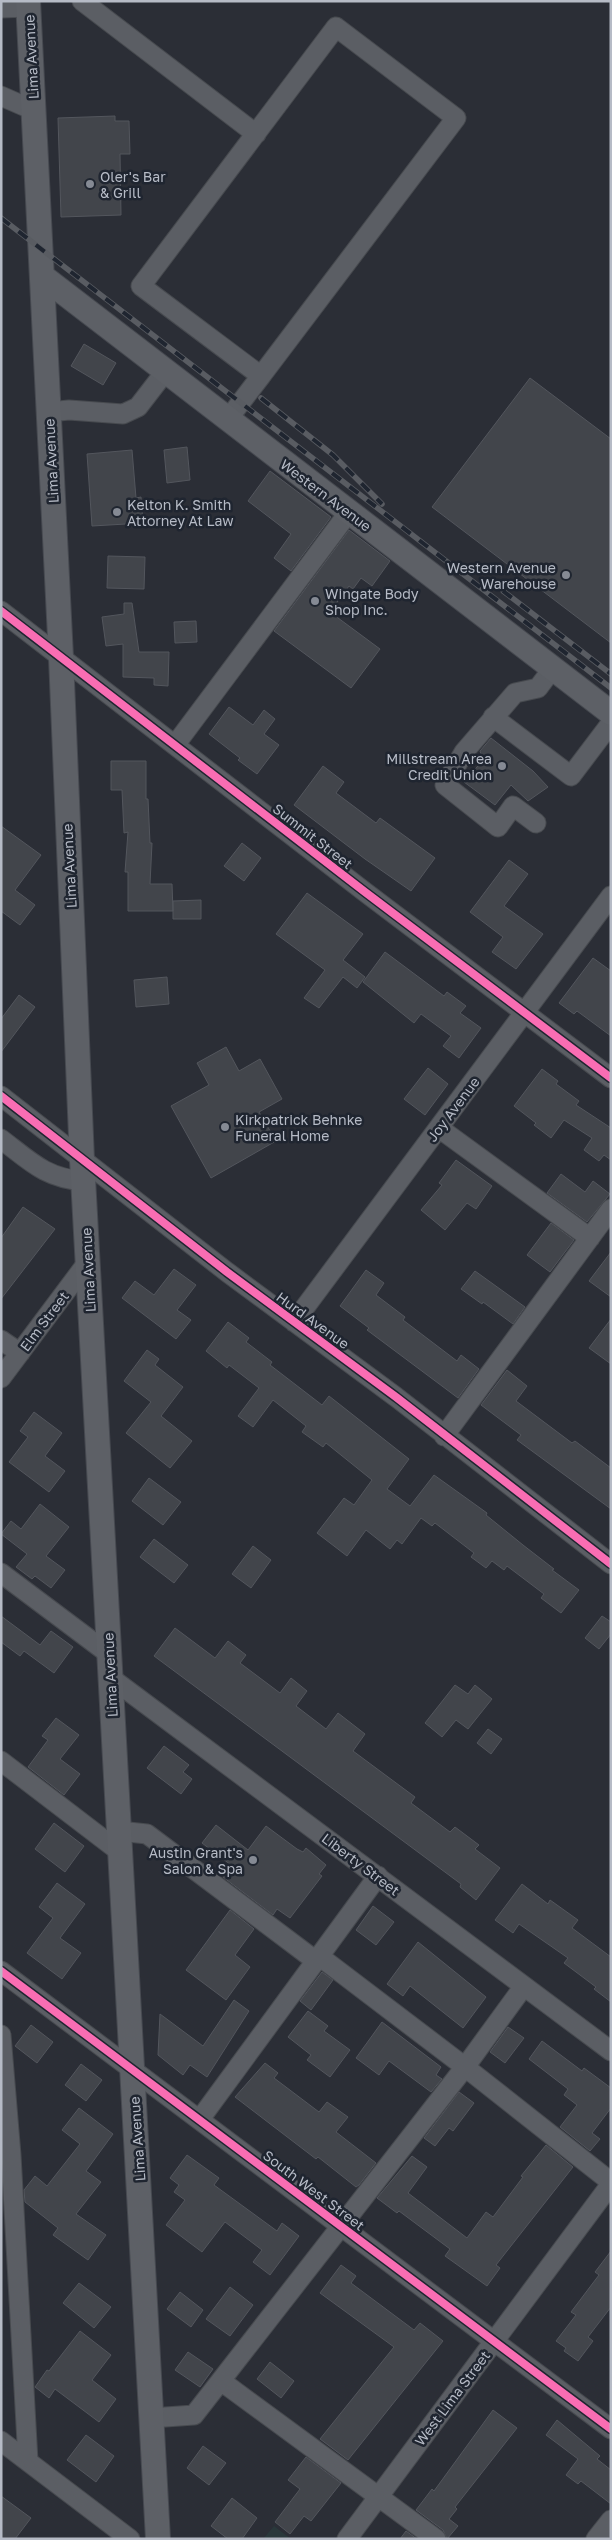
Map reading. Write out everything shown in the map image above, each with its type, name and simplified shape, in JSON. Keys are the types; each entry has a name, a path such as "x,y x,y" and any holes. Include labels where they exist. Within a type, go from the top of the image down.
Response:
{"main road":[{"name":"Lima Avenue","path":"28,4 61,657 82,1170 158,2539"},
{"name":"Western Avenue","path":"42,276 611,712"}],"street":[{"path":"82,1 256,134"},
{"path":"1,8 28,4"},
{"path":"228,419 261,376 456,118 336,27 141,286 261,376"},
{"path":"1,96 33,110"},
{"path":"49,412 69,410 123,414 138,407 165,372"},
{"path":"175,745 349,512"},
{"name":"Summit Street","path":"1,611 365,892 611,1078"},
{"path":"536,823 514,806 498,827 445,785 464,752 515,693 538,688 553,668"},
{"path":"493,717 571,776 606,729"},
{"name":"Joy Avenue","path":"294,1322 611,896"},
{"name":"Hurd Avenue","path":"1,1096 82,1170 396,1397 611,1564"},
{"path":"439,1128 590,1238"},
{"path":"1,1139 46,1173 63,1179 82,1170"},
{"path":"444,1436 611,1209"},
{"name":"Elm Street","path":"1,1378 87,1264"},
{"path":"1,1340 20,1353"},
{"path":"1,1573 109,1654"},
{"name":"Liberty Street","path":"111,1678 611,2051"},
{"path":"1,1761 120,1841 147,1834 465,2066 611,2183"},
{"path":"200,2119 378,1876"},
{"name":"South West Street","path":"1,1971 611,2429"},
{"path":"151,2418 194,2415 342,2226 524,1986"},
{"path":"1,2035 11,2155 28,2461"},
{"name":"West Lima Street","path":"347,2539 611,2183"},
{"path":"221,2381 436,2539"},
{"path":"1,2441 130,2539"},
{"path":"596,2539 611,2520"}],"shaded area":[{"path":"274,2526 291,2539 263,2539"}],"building":[{"name":"Oler's Bar & Grill","path":"115,116 115,121 129,121 130,154 120,154 121,215 61,217 58,118"},
{"path":"84,344 116,363 103,385 71,366"},
{"name":"Western Avenue Warehouse","path":"530,378 611,439 611,643 432,507"},
{"path":"187,447 190,480 167,483 164,450"},
{"path":"132,450 136,498 141,497 143,523 92,526 87,454"},
{"path":"270,471 331,517 291,571 274,558 291,534 248,501"},
{"name":"Wingate Body Shop Inc.","path":"349,530 390,561 372,586 361,578 353,589 349,586 330,612 380,649 351,688 274,631"},
{"path":"108,556 145,557 144,589 107,588"},
{"path":"124,603 132,603 139,652 169,652 168,686 154,685 154,678 123,677 123,644 106,646 102,617 124,614"},
{"path":"196,621 197,642 175,643 174,622"},
{"path":"229,707 253,725 264,710 275,719 264,734 279,745 257,774 209,734"},
{"name":"Millstream Area Credit Union","path":"491,738 533,771 548,787 528,801 511,785 495,805 464,782 483,760 480,751"},
{"path":"111,761 146,761 146,799 148,799 150,843 152,843 150,884 172,884 173,911 128,911 128,872 125,872 128,832 124,833 122,790 111,790"},
{"path":"323,766 344,782 336,793 376,823 380,818 435,858 411,891 294,805"},
{"path":"1,826 41,855 15,890 35,905 20,925 1,911"},
{"path":"242,843 261,858 244,881 224,866"},
{"path":"509,860 528,874 504,906 543,934 516,969 492,952 503,937 470,912"},
{"path":"307,893 363,934 343,960 365,977 357,988 343,977 319,1008 304,998 325,970 276,934"},
{"path":"201,900 201,919 173,919 173,901"},
{"path":"385,952 444,996 447,992 466,1006 460,1013 481,1028 459,1058 443,1046 451,1036 421,1014 414,1023 363,982"},
{"path":"593,958 611,971 611,1036 577,1011 574,1014 559,1003"},
{"path":"167,977 169,1004 136,1007 134,980"},
{"path":"19,995 35,1007 1,1052 1,1019"},
{"name":"Kirkpatrick Behnke Funeral Home","path":"226,1047 239,1071 260,1059 282,1099 259,1112 276,1141 211,1178 171,1106 209,1085 197,1063"},
{"path":"428,1068 448,1084 425,1115 404,1099"},
{"path":"542,1069 558,1081 556,1084 579,1101 576,1105 611,1128 611,1160 604,1155 599,1161 584,1150 592,1138 564,1120 551,1138 534,1125 536,1123 514,1106"},
{"path":"456,1160 492,1186 476,1209 467,1203 445,1230 421,1210 442,1185 439,1183"},
{"path":"561,1174 585,1192 593,1181 610,1194 587,1222 547,1193"},
{"path":"23,1207 55,1229 1,1299 1,1238"},
{"path":"551,1223 574,1240 550,1272 527,1255"},
{"path":"611,1252 611,1297 589,1281"},
{"path":"174,1269 196,1285 177,1310 191,1320 176,1339 122,1298 135,1281 154,1295"},
{"path":"366,1270 384,1283 376,1295 405,1317 403,1320 457,1361 461,1355 479,1369 458,1398 367,1330 369,1328 340,1306"},
{"path":"475,1271 525,1307 513,1324 461,1289"},
{"path":"611,1319 611,1364 589,1348"},
{"path":"228,1322 249,1338 246,1342 272,1362 270,1365 322,1405 329,1396 409,1459 387,1489 410,1506 434,1475 487,1513 486,1515 579,1590 561,1613 541,1598 544,1594 507,1566 504,1570 492,1561 486,1568 471,1557 474,1553 435,1523 432,1526 421,1518 402,1544 397,1540 390,1549 366,1530 347,1556 317,1533 344,1498 354,1505 372,1480 326,1443 323,1447 302,1432 306,1426 273,1400 253,1427 238,1416 259,1388 229,1365 227,1368 206,1351"},
{"path":"147,1350 159,1359 155,1365 183,1387 161,1416 192,1441 170,1468 126,1433 151,1402 124,1381"},
{"path":"507,1370 527,1386 516,1401 572,1443 575,1441 611,1468 611,1509 517,1440 521,1435 481,1405"},
{"path":"34,1412 62,1433 45,1456 65,1471 49,1492 9,1462 28,1437 20,1431"},
{"path":"149,1478 181,1502 163,1525 132,1501"},
{"path":"40,1504 69,1527 46,1556 65,1570 51,1588 35,1576 32,1579 16,1567 27,1554 1,1534 11,1521 21,1529"},
{"path":"154,1539 188,1565 174,1583 140,1557"},
{"path":"253,1546 271,1560 251,1588 232,1574"},
{"path":"1,1616 40,1645 51,1631 73,1647 54,1673 24,1651 20,1656 1,1642"},
{"path":"602,1616 611,1622 611,1634 599,1649 585,1638"},
{"path":"175,1628 215,1658 228,1641 246,1655 240,1663 280,1693 291,1678 307,1691 296,1706 326,1729 338,1713 365,1734 353,1751 415,1797 411,1803 450,1832 455,1827 479,1845 475,1849 500,1868 476,1900 460,1887 461,1884 154,1656"},
{"path":"455,1685 468,1694 475,1685 492,1699 468,1729 456,1720 442,1737 425,1723"},
{"path":"56,1718 79,1735 60,1759 80,1774 64,1795 28,1767 48,1740 42,1736"},
{"path":"488,1729 502,1739 491,1754 477,1743"},
{"path":"164,1746 189,1765 183,1772 192,1779 181,1794 147,1768"},
{"path":"54,1823 84,1846 65,1872 35,1849"},
{"path":"216,1825 248,1850 266,1826 297,1849 303,1852 306,1848 326,1865 319,1874 322,1876 290,1918 277,1909 273,1915 223,1877 231,1865 202,1843"},
{"path":"57,1883 85,1904 60,1938 81,1953 62,1979 27,1953 53,1918 39,1907"},
{"path":"522,1884 548,1904 550,1900 578,1920 572,1928 611,1957 611,2002 594,1989 596,1987 564,1963 568,1958 519,1924 513,1933 495,1920"},
{"path":"373,1906 394,1922 376,1945 356,1930"},
{"path":"230,1910 254,1929 235,1955 250,1967 226,2000 186,1970"},
{"path":"418,1942 486,1997 463,2028 410,1986 403,1996 387,1984"},
{"path":"322,1972 333,1980 311,2010 300,2001"},
{"path":"234,2000 249,2011 207,2077 190,2065 183,2075 158,2055 160,2014 203,2046"},
{"path":"308,2011 328,2026 324,2031 350,2050 330,2077 307,2060 311,2055 288,2037"},
{"path":"382,2022 441,2067 436,2075 442,2079 431,2092 389,2061 379,2075 356,2058"},
{"path":"31,2025 53,2042 37,2063 15,2046"},
{"path":"508,2027 524,2038 505,2063 490,2052"},
{"path":"542,2041 582,2071 584,2068 611,2088 611,2108 592,2133 600,2139 590,2151 560,2127 577,2105 564,2095 568,2089 529,2059"},
{"path":"265,2063 278,2073 274,2078 319,2112 327,2102 348,2117 336,2132 376,2163 359,2185 356,2187 318,2157 316,2159 235,2097"},
{"path":"81,2064 102,2080 86,2101 65,2085"},
{"path":"459,2092 474,2103 453,2131 449,2128 435,2146 424,2138"},
{"path":"79,2108 113,2134 86,2171 101,2182 76,2214 106,2235 88,2260 53,2235 58,2228 25,2202 24,2190 35,2176 47,2186 80,2144 62,2130"},
{"path":"546,2145 573,2167 496,2265 500,2268 487,2286 445,2256 450,2249 399,2211 397,2213 377,2198 412,2156 427,2167 408,2193 467,2238 486,2212 493,2217 523,2177 521,2176"},
{"path":"187,2155 219,2178 214,2185 277,2231 282,2223 299,2236 270,2275 253,2262 262,2250 225,2222 202,2252 166,2225 185,2200 174,2192 179,2185 170,2178"},
{"path":"611,2251 611,2307 588,2337 593,2341 578,2361 564,2351 566,2348 556,2341 576,2315 571,2312 599,2275 595,2272"},
{"path":"341,2265 356,2276 351,2283 414,2330 420,2323 443,2341 348,2460 320,2439 394,2347 320,2293"},
{"path":"79,2283 111,2307 94,2328 63,2303"},
{"path":"230,2287 253,2305 230,2336 206,2319"},
{"path":"180,2292 203,2310 191,2327 167,2309"},
{"path":"80,2331 111,2355 92,2380 116,2399 99,2422 55,2389 49,2398 35,2387"},
{"path":"188,2352 213,2369 200,2387 175,2370"},
{"path":"270,2362 294,2381 281,2398 257,2379"},
{"path":"493,2410 517,2428 455,2507 457,2509 449,2519 458,2526 447,2539 443,2530 416,2510 432,2489 434,2491"},
{"path":"557,2420 600,2456 597,2459 611,2470 611,2504 581,2481 578,2484 566,2475 578,2459 546,2435"},
{"path":"86,2435 114,2456 96,2482 67,2460"},
{"path":"203,2446 226,2463 209,2485 187,2468"},
{"path":"306,2457 341,2483 311,2521 304,2516 290,2534 275,2522 300,2489 288,2480"},
{"path":"1,2496 31,2518 15,2539 1,2539"},
{"path":"232,2498 257,2518 242,2539 228,2539 211,2526"},
{"path":"406,2531 417,2539 400,2539"}],"railway":[{"path":"1,218 611,688"},
{"path":"261,398 333,455 382,504"},
{"path":"503,591 611,674"}],"cycle path":[{"path":"1,611 365,892 611,1078"},
{"path":"1,1096 227,1272 396,1397 611,1564"},
{"path":"1,1971 611,2429"}],"place":[{"name":"Oler's Bar & Grill","path":"90,184"},
{"name":"Kelton K. Smith Attorney At Law","path":"117,512"},
{"name":"Western Avenue Warehouse","path":"566,575"},
{"name":"Wingate Body Shop Inc.","path":"315,601"},
{"name":"Millstream Area Credit Union","path":"502,766"},
{"name":"Kirkpatrick Behnke Funeral Home","path":"225,1127"},
{"name":"Austin Grant's Salon & Spa","path":"253,1860"}]}
